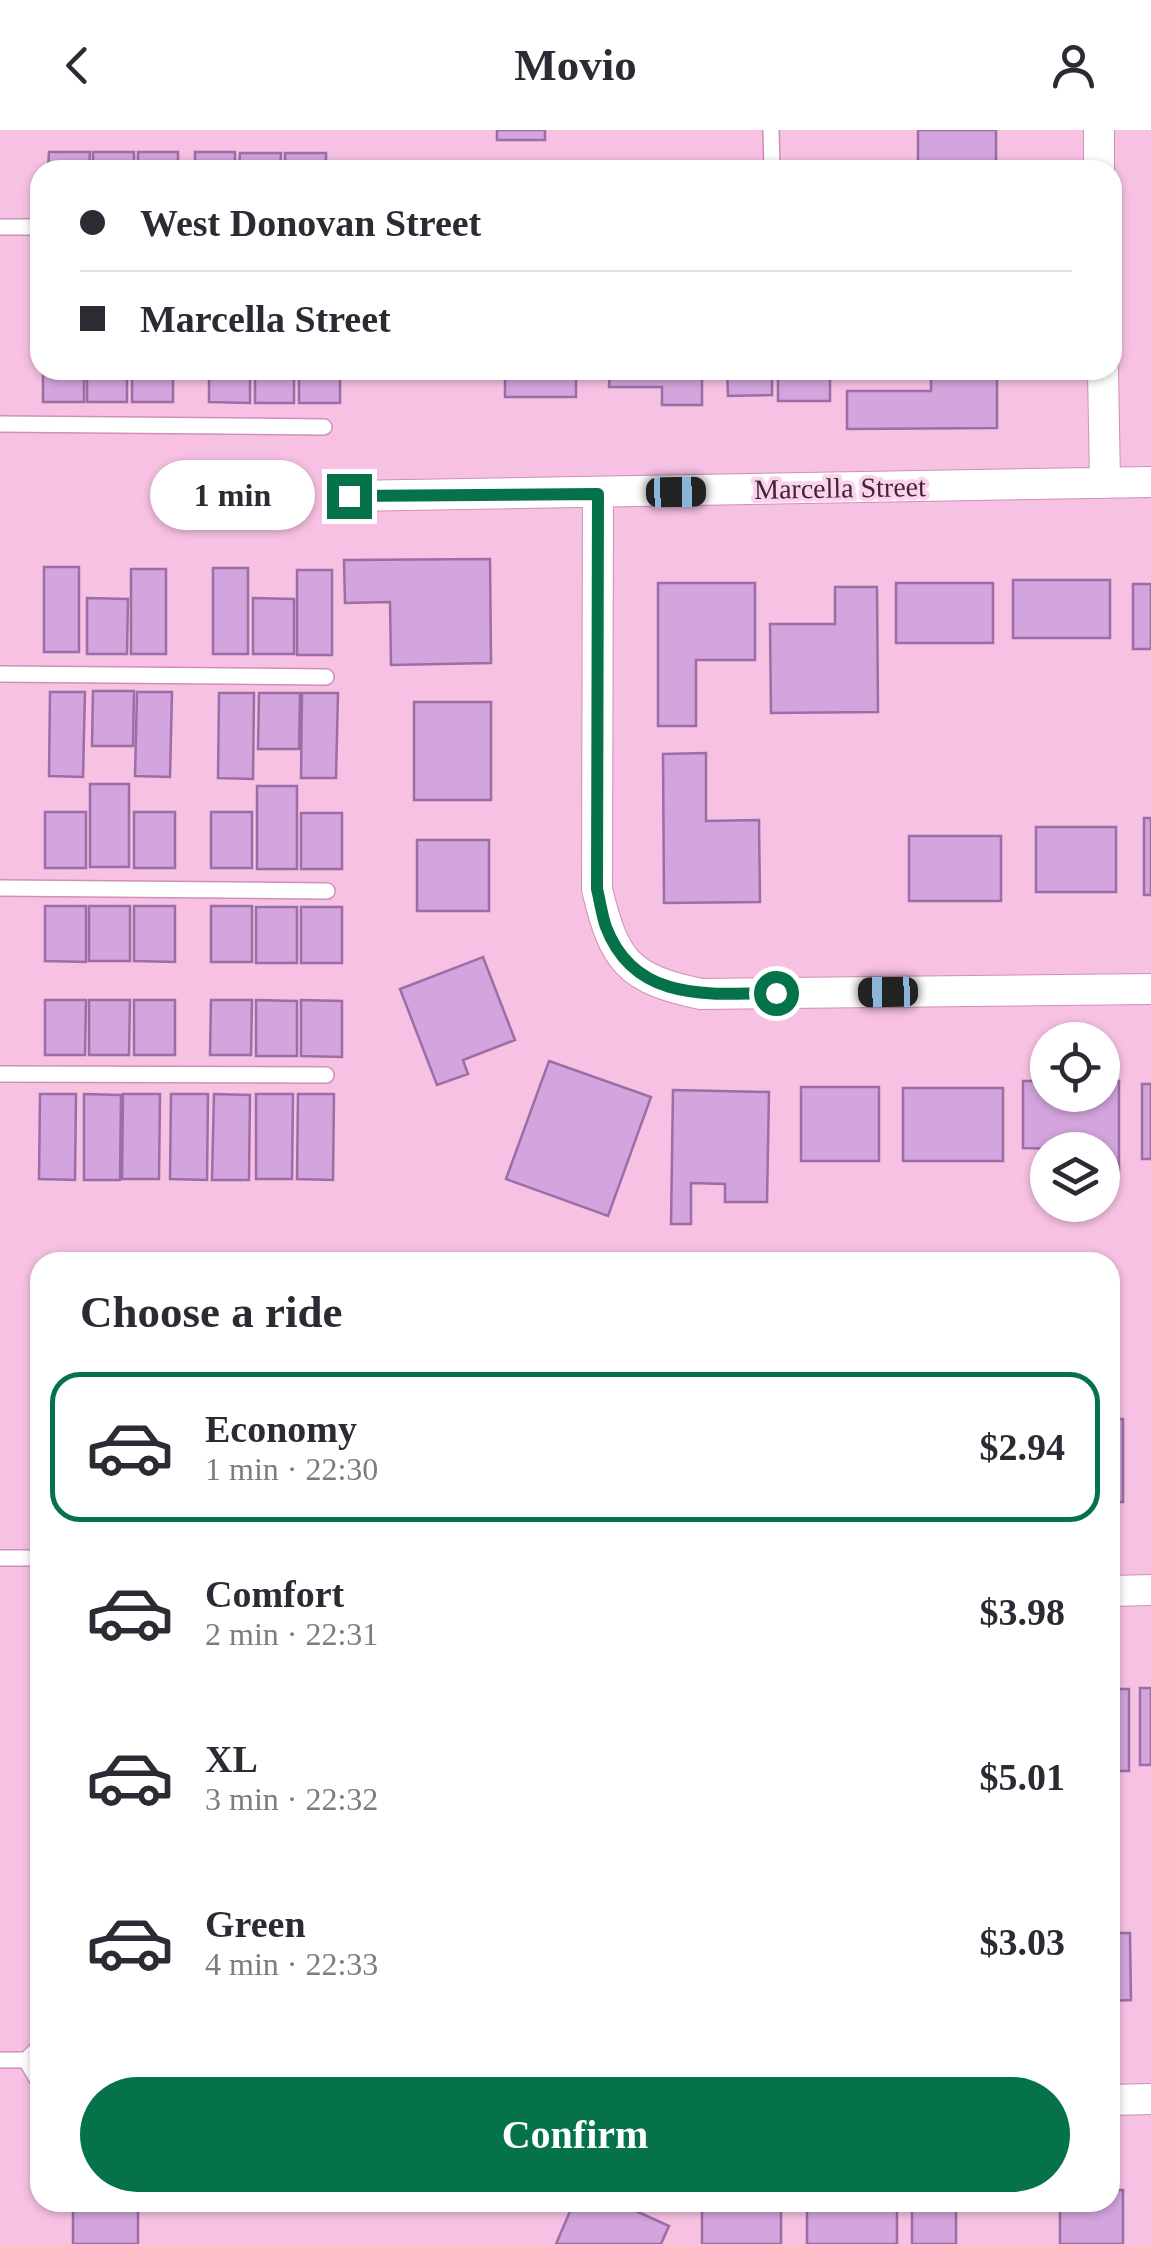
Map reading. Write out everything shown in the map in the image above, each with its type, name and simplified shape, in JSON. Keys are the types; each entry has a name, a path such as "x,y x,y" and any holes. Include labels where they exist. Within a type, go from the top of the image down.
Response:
{"street":[{"path":"1099,130 1100,160"},
{"path":"1103,380 1106,483"},
{"name":"Marcella Street","path":"349,496 1151,482"},
{"path":"598,494 597,889 606,928 627,964 658,985 701,994 1151,989"},
{"path":"1120,1591 1151,1590"},
{"path":"1120,2100 1151,2099"}],"lane":[{"path":"771,130 772,160"},
{"path":"0,227 30,227"},
{"path":"0,424 324,426"},
{"path":"0,674 326,678"},
{"path":"0,888 328,891"},
{"path":"0,1074 326,1075"},
{"path":"0,2060 26,2060 30,2056"},
{"path":"26,2060 30,2067"}],"building":[{"path":"497,130 545,130 545,140 497,140"},
{"path":"918,130 996,130 996,160 918,160"},
{"path":"49,152 90,152 90,160 49,160"},
{"path":"93,152 134,152 134,160 93,160"},
{"path":"138,152 178,152 178,160 138,160"},
{"path":"195,152 235,152 235,160 195,160"},
{"path":"240,153 281,153 281,160 240,160"},
{"path":"285,153 326,153 326,160 285,160"},
{"path":"43,380 84,380 84,402 43,402"},
{"path":"87,380 127,380 127,402 87,402"},
{"path":"132,380 173,380 173,402 132,402"},
{"path":"209,380 250,380 250,403 209,402"},
{"path":"255,380 294,380 294,403 255,403"},
{"path":"299,380 340,380 340,403 299,403"},
{"path":"505,380 576,380 576,397 505,397"},
{"path":"609,380 702,380 702,405 662,405 662,387 609,387"},
{"path":"727,380 772,380 772,395 728,396"},
{"path":"778,380 830,380 830,401 778,401"},
{"path":"931,380 997,380 997,428 847,429 847,391 931,391"},
{"path":"490,559 491,663 391,665 390,602 345,603 344,560"},
{"path":"44,567 79,567 79,652 44,652"},
{"path":"213,568 248,568 248,654 213,654"},
{"path":"131,569 166,569 166,654 131,654"},
{"path":"297,570 332,570 332,655 297,655"},
{"path":"1013,580 1110,580 1110,638 1013,638"},
{"path":"658,583 755,583 755,660 696,660 696,726 658,726"},
{"path":"896,583 993,583 993,643 896,643"},
{"path":"1133,584 1151,584 1151,649 1133,649"},
{"path":"835,587 877,587 878,712 771,713 770,624 835,624"},
{"path":"87,598 128,599 127,654 87,654"},
{"path":"253,598 294,599 294,654 253,654"},
{"path":"93,691 134,691 133,746 92,746"},
{"path":"50,692 85,692 83,777 49,776"},
{"path":"137,692 172,692 170,777 135,776"},
{"path":"219,693 254,693 253,779 218,778"},
{"path":"259,693 300,693 299,749 258,749"},
{"path":"302,693 338,693 336,778 301,778"},
{"path":"414,702 491,702 491,800 414,800"},
{"path":"706,753 706,821 759,820 760,902 664,903 663,754"},
{"path":"90,784 129,784 129,867 90,867"},
{"path":"257,786 297,786 297,869 257,869"},
{"path":"45,812 86,812 86,868 45,868"},
{"path":"134,812 175,812 175,868 134,868"},
{"path":"211,812 252,812 252,868 211,868"},
{"path":"301,813 342,813 342,869 301,869"},
{"path":"1144,818 1151,818 1151,895 1144,895"},
{"path":"1036,827 1116,827 1116,892 1036,892"},
{"path":"909,836 1001,836 1001,901 909,901"},
{"path":"417,840 489,840 489,911 417,911"},
{"path":"45,906 86,906 86,962 45,961"},
{"path":"89,906 130,906 130,961 89,961"},
{"path":"134,906 175,906 175,962 134,961"},
{"path":"211,906 252,906 252,962 211,962"},
{"path":"256,907 297,907 297,963 256,963"},
{"path":"301,907 342,907 342,963 301,963"},
{"path":"483,957 515,1040 463,1060 468,1074 437,1085 400,989"},
{"path":"45,1000 86,1000 85,1055 45,1055"},
{"path":"89,1000 130,1000 129,1055 89,1055"},
{"path":"134,1000 175,1000 175,1055 134,1055"},
{"path":"211,1000 252,1000 251,1055 210,1055"},
{"path":"256,1000 297,1001 297,1056 256,1056"},
{"path":"301,1000 342,1001 342,1057 301,1056"},
{"path":"549,1061 651,1097 608,1216 506,1179"},
{"path":"1023,1081 1030,1081 1030,1112 1119,1112 1119,1132 1030,1132 1030,1148 1023,1148"},
{"path":"1142,1084 1151,1084 1151,1159 1142,1159"},
{"path":"801,1087 879,1087 879,1161 801,1161"},
{"path":"903,1088 1003,1088 1003,1161 903,1161"},
{"path":"673,1090 769,1092 767,1202 725,1202 725,1184 691,1183 691,1224 671,1224"},
{"path":"40,1094 76,1094 75,1180 39,1179"},
{"path":"84,1094 121,1095 120,1180 84,1180"},
{"path":"123,1094 160,1094 159,1179 122,1179"},
{"path":"171,1094 208,1094 207,1180 170,1179"},
{"path":"214,1094 250,1095 249,1180 212,1180"},
{"path":"256,1094 293,1094 292,1179 256,1179"},
{"path":"298,1094 334,1094 333,1180 297,1179"},
{"path":"1120,1419 1123,1419 1120,1502"},
{"path":"1140,1688 1151,1688 1151,1765 1140,1765"},
{"path":"1120,1689 1129,1689 1129,1771 1120,1771"},
{"path":"1120,1933 1130,1933 1131,2000 1120,2001"},
{"path":"1123,2190 1123,2244 1060,2244 1060,2212 1120,2212"},
{"path":"73,2212 138,2212 138,2244 73,2244"},
{"path":"570,2212 638,2212 669,2226 661,2244 556,2244"},
{"path":"702,2212 781,2212 781,2244 702,2244"},
{"path":"807,2212 897,2212 897,2244 807,2244"},
{"path":"912,2212 956,2212 956,2244 912,2244"}],"route":[{"path":"349,496 598,494 597,889 606,928 627,964 658,985 701,994 776,993"}]}
